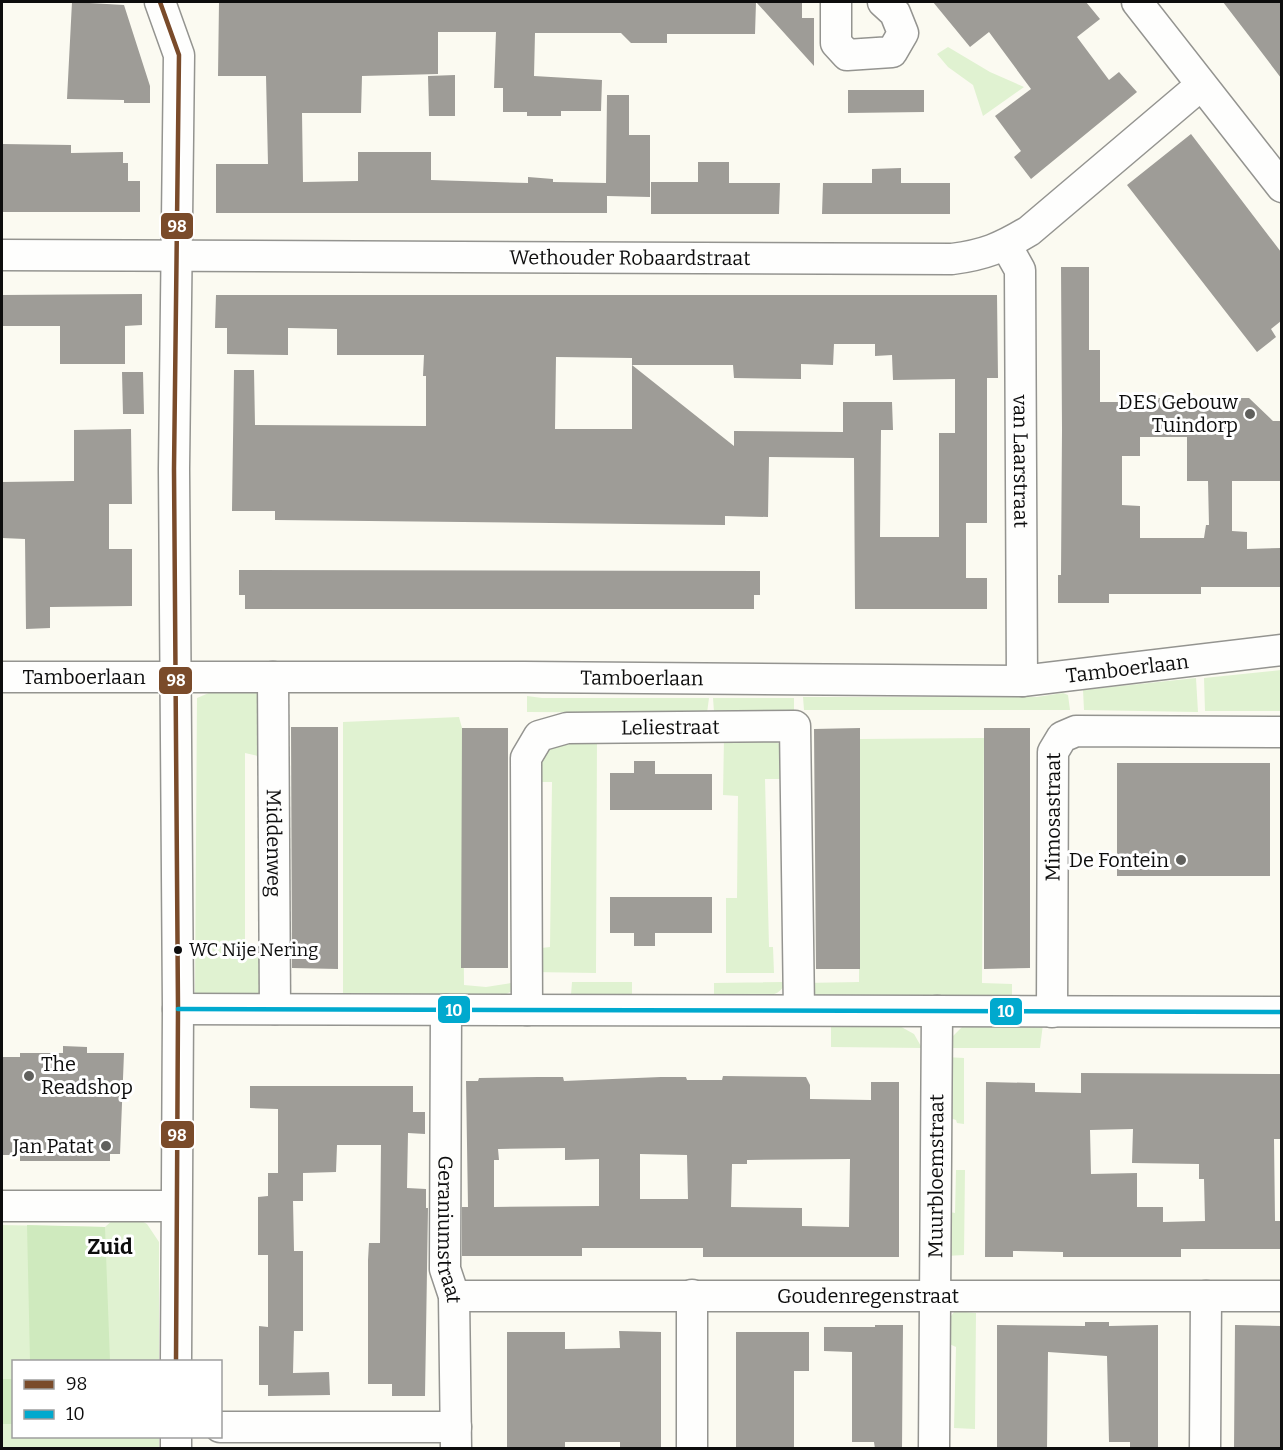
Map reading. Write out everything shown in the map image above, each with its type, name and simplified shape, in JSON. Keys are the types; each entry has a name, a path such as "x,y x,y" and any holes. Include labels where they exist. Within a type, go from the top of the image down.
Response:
{"street":[{"path":"160,2 178,55 176,1360"},
{"path":"836,2 836,44 847,55 892,52 903,33 895,13 883,2"},
{"path":"1137,2 1281,188"},
{"name":"Wethouder Robaardstraat","path":"2,255 952,259 981,256 1029,231 1200,86"},
{"name":"van Laarstraat","path":"1006,245 1020,270 1022,681"},
{"name":"Tamboerlaan","path":"2,677 1022,681 1281,650"},
{"name":"Middenweg","path":"273,677 275,1009"},
{"name":"Leliestraat","path":"527,1010 526,758 539,736 567,728 795,726 799,1011"},
{"name":"Mimosastraat","path":"1052,1012 1053,752 1062,737 1076,731 1281,732"},
{"path":"178,1009 1281,1012"},
{"name":"Geraniumstraat","path":"446,1010 445,1269 454,1296 456,1438"},
{"name":"Muurbloemstraat","path":"934,1449 937,1011"},
{"path":"2,1206 176,1206"},
{"path":"692,1295 692,1449"},
{"name":"Goudenregenstraat","path":"454,1296 1281,1296"},
{"path":"1205,1449 1206,1296"},
{"path":"222,1427 456,1438"}],"green space":[{"path":"948,47 990,72 1024,87 983,116 973,85 948,67 937,54"},
{"path":"1281,670 1281,711 1205,711 1204,678"},
{"path":"1196,678 1198,712 1084,710 1083,690"},
{"path":"223,687 257,693 265,705 262,757 245,753 245,942 266,964 266,995 195,995 197,698"},
{"path":"1063,693 1068,695 1070,710 804,710 803,697 1037,697"},
{"path":"527,696 542,698 709,698 707,713 527,712"},
{"path":"713,698 794,698 794,714 714,712"},
{"path":"459,717 462,728 464,985 486,987 517,982 512,991 503,996 343,996 343,722"},
{"path":"760,737 768,739 782,747 786,754 785,779 765,779 769,947 773,947 774,973 726,973 726,898 737,898 738,796 723,795 724,738"},
{"path":"597,738 596,973 533,972 533,949 550,947 552,782 533,782 543,746"},
{"path":"984,738 982,983 1012,984 1012,999 818,997 804,983 859,982 860,739"},
{"path":"572,982 632,982 632,998 571,995"},
{"path":"785,982 775,994 765,997 714,997 714,983"},
{"path":"831,1024 896,1024 914,1034 922,1048 831,1047"},
{"path":"1043,1024 1040,1048 947,1048 950,1039 964,1025"},
{"path":"945,1057 964,1058 964,1124 947,1117"},
{"path":"956,1170 965,1170 964,1255 946,1256 950,1212 955,1213"},
{"path":"115,1218 136,1218 147,1224 159,1242 159,1360 12,1360 12,1438 159,1438 159,1448 2,1448 2,1225 105,1227"},
{"path":"27,1225 105,1227 110,1360 30,1360"},
{"path":"965,1304 966,1312 976,1313 975,1429 954,1428 956,1347 945,1342 949,1320 955,1311"},
{"path":"2,1379 12,1379 12,1424 2,1424"}],"building":[{"path":"72,2 124,5 150,86 150,103 67,99"},
{"path":"219,2 756,2 755,34 667,34 667,43 631,43 621,33 535,33 534,76 602,80 601,111 561,111 561,116 527,116 527,112 503,112 503,88 494,88 496,32 438,32 438,74 362,76 361,113 302,113 303,182 358,181 358,152 431,152 431,180 528,183 528,177 553,179 553,182 606,183 607,95 629,95 629,135 650,135 650,197 607,196 607,213 216,213 216,164 268,164 266,76 218,76"},
{"path":"756,2 802,2 802,18 814,18 814,66"},
{"path":"933,2 1086,2 1100,19 1077,37 1109,80 1119,72 1137,92 1031,179 1014,157 1021,151 995,116 1031,89 989,32 970,47"},
{"path":"1223,2 1281,2 1281,78 1256,45"},
{"path":"455,75 455,116 429,116 428,76"},
{"path":"848,90 924,90 924,112 848,113"},
{"path":"1191,134 1281,252 1281,321 1271,329 1276,337 1257,352 1127,185"},
{"path":"2,144 71,145 71,153 123,152 123,163 128,163 128,181 140,181 140,212 2,212"},
{"path":"698,162 729,162 729,183 780,183 779,214 651,214 651,182 698,182"},
{"path":"901,168 901,183 950,183 950,214 822,214 823,183 872,183 872,169"},
{"path":"1061,267 1089,267 1089,350 1100,350 1100,402 1144,402 1144,398 1249,398 1273,421 1281,421 1281,481 1232,481 1232,531 1247,532 1247,549 1281,548 1281,587 1201,587 1201,594 1109,594 1109,603 1058,603 1058,575 1061,575","holes":["1140,437 1187,437 1187,481 1208,481 1209,525 1206,525 1204,538 1140,538 1140,506 1122,505 1122,456 1140,456"]},
{"path":"142,294 142,325 125,326 125,364 60,364 60,326 2,326 2,295"},
{"path":"216,295 997,295 998,378 987,378 987,523 966,523 966,578 987,578 987,609 855,609 854,458 769,457 768,517 725,516 725,525 275,520 275,511 232,511 234,370 254,370 255,425 426,426 426,376 423,376 424,355 337,355 337,329 288,328 288,355 227,354 227,328 215,328","holes":["834,344 875,344 875,356 892,355 893,380 955,379 955,433 939,433 939,537 880,537 881,430 893,430 892,402 843,402 843,432 734,431 734,446 632,365 733,365 734,378 801,379 801,364 833,365","556,357 632,358 632,429 555,429"]},
{"path":"122,372 143,372 144,414 123,414"},
{"path":"131,429 132,504 109,504 109,549 132,549 132,606 50,607 50,628 26,629 25,539 2,538 2,482 74,481 74,430"},
{"path":"239,570 760,571 760,595 754,595 754,609 245,609 245,595 239,595"},
{"path":"291,727 338,727 338,969 292,968"},
{"path":"462,728 508,728 508,968 461,968"},
{"path":"860,728 860,969 816,969 814,729"},
{"path":"984,728 1030,728 1030,968 984,969"},
{"path":"634,761 655,761 655,774 712,774 712,810 610,810 610,773 634,773"},
{"path":"1117,763 1270,763 1270,876 1117,876"},
{"path":"610,897 712,897 712,933 655,933 655,946 634,946 634,933 610,933"},
{"path":"63,1046 87,1047 87,1053 124,1053 120,1154 110,1154 110,1161 20,1161 20,1155 2,1155 2,1057 20,1057 20,1053 63,1053"},
{"path":"1081,1073 1281,1074 1281,1139 1274,1139 1275,1221 1281,1221 1281,1249 1181,1249 1181,1257 1063,1257 1063,1252 1013,1251 1013,1257 985,1257 986,1082 1035,1083 1035,1092 1081,1093","holes":["1133,1129 1132,1163 1199,1164 1199,1179 1204,1179 1205,1221 1163,1222 1163,1207 1137,1207 1137,1173 1091,1174 1090,1130"]},
{"path":"723,1076 806,1077 810,1085 810,1099 871,1100 871,1082 899,1082 899,1257 703,1257 703,1248 582,1248 582,1256 462,1256 462,1207 468,1207 466,1081 478,1081 479,1078 538,1077 563,1077 564,1081 661,1077 722,1080","holes":["565,1148 565,1160 599,1159 599,1206 494,1207 494,1160 499,1160 498,1149","640,1154 687,1155 688,1199 640,1199","850,1159 849,1227 802,1226 802,1208 731,1207 732,1164 747,1164 747,1160"]},
{"path":"250,1086 413,1086 413,1112 425,1112 425,1134 408,1133 407,1188 426,1189 426,1208 428,1208 425,1396 392,1396 392,1384 368,1384 368,1260 369,1243 380,1243 381,1145 337,1145 336,1172 303,1173 303,1201 293,1201 294,1251 303,1251 303,1331 294,1331 293,1373 329,1372 330,1395 268,1396 268,1385 259,1385 259,1326 268,1327 268,1255 258,1255 258,1197 268,1196 268,1173 278,1173 278,1109 250,1108"},
{"path":"1085,1322 1109,1322 1109,1326 1158,1325 1158,1449 1130,1449 1130,1442 1109,1442 1107,1356 1048,1352 1047,1449 997,1449 997,1325 1085,1326"},
{"path":"875,1325 903,1325 902,1449 875,1449 874,1442 852,1442 852,1352 824,1351 824,1327 875,1327"},
{"path":"1235,1325 1281,1326 1281,1449 1234,1449"},
{"path":"619,1331 661,1332 661,1449 620,1449 620,1442 565,1442 565,1449 507,1449 507,1332 565,1332 565,1349 620,1348"},
{"path":"736,1332 809,1332 809,1371 794,1371 794,1449 736,1449"}],"transit line":[{"name":"98","path":"160,2 179,55 174,469 178,1009 176,1360"},
{"name":"10","path":"178,1009 1282,1012"}],"place":[{"name":"DES Gebouw Tuindorp","path":"1250,414"},
{"name":"De Fontein","path":"1181,860"},
{"name":"WC Nije Nering","path":"178,950"},
{"name":"The Readshop","path":"29,1076"},
{"name":"Jan Patat","path":"106,1146"}],"district":[{"name":"Zuid","path":"110,1247"}]}
